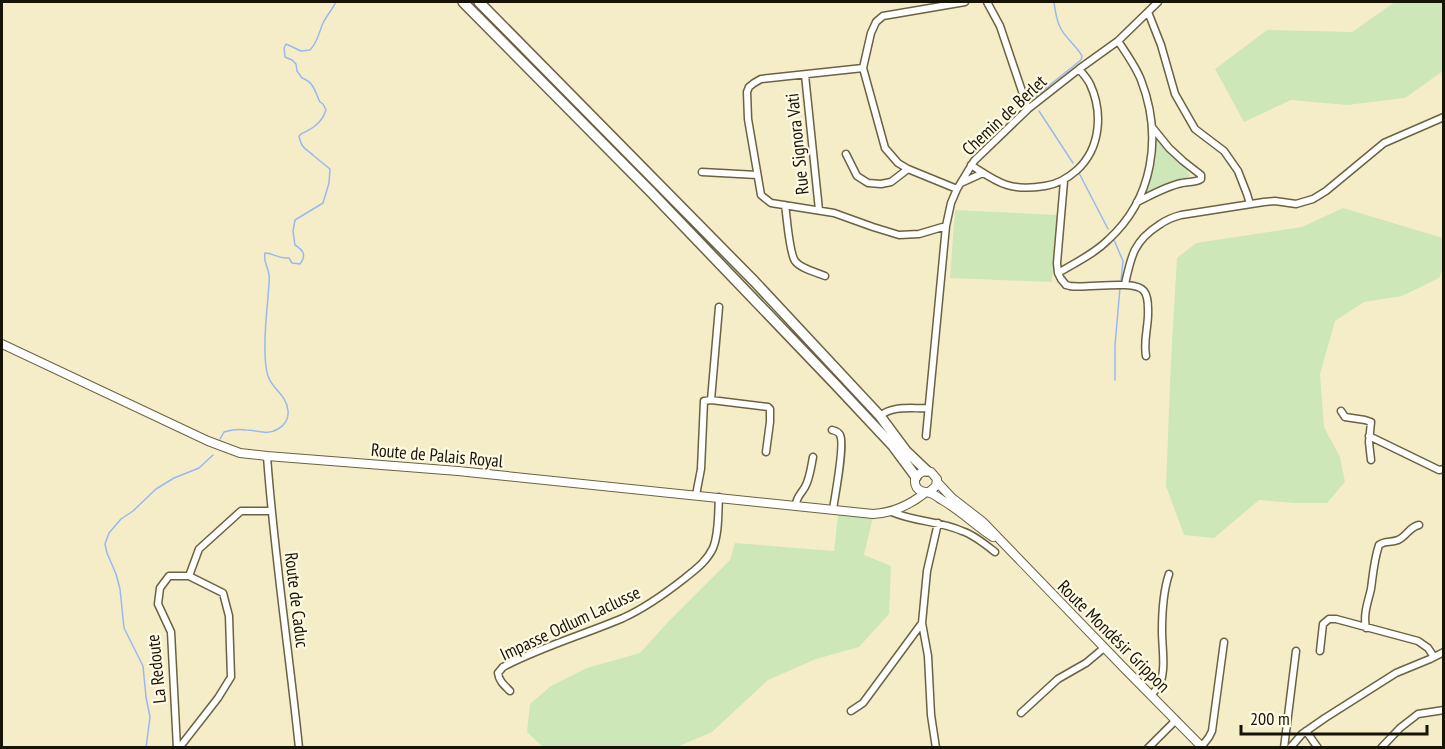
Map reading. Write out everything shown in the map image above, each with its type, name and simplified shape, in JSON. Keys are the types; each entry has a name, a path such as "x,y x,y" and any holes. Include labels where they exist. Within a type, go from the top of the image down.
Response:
{"highway":[{"path":"463,2 715,258 891,444"},
{"path":"479,2 754,281 880,416 906,451 927,471"},
{"path":"880,416 878,424 916,482"}],"main road":[{"name":"Route de Palais Royal","path":"2,344 208,441 240,453 458,471 873,514 892,512 928,492"},
{"path":"892,512 906,502 916,482 921,472 927,471 934,474 937,482 935,489 928,492 921,491 916,482"},
{"name":"Route Mondésir Grippon","path":"937,482 952,498 983,522 1202,747"},
{"name":"Route Mondésir Grippon","path":"928,492 947,503 1004,545"}],"street":[{"path":"965,2 883,16 876,22 871,33 863,68 885,148 898,164 959,186 983,173"},
{"path":"987,2 1000,26 1028,109"},
{"name":"Chemin de Berlet","path":"926,436 946,226 951,203 959,186 971,165 1028,109 1118,40 1158,2"},
{"path":"1148,12 1161,45 1175,94 1196,129 1224,151 1238,171 1250,204"},
{"path":"1058,273 1107,242 1126,222 1145,186 1151,165 1153,136 1149,106 1141,79 1118,40"},
{"path":"863,68 761,80 749,87 747,92 748,119 761,195 771,203 834,213 899,235 920,234 946,226"},
{"path":"971,165 998,182 1022,188 1050,186 1064,181 1087,161 1097,137 1099,125 1094,94 1089,82 1079,69"},
{"name":"Rue Signora Vati","path":"805,75 819,210"},
{"path":"1125,284 1130,259 1137,244 1146,234 1175,216 1275,201 1296,204 1313,199 1384,143 1443,117"},
{"path":"1137,202 1161,190 1182,183 1197,182 1201,179 1201,175 1169,148 1152,126"},
{"path":"846,154 857,176 868,183 891,182 908,169"},
{"path":"702,172 757,175"},
{"path":"1064,181 1057,251 1058,273 1066,285 1075,287 1125,284 1143,289 1147,297 1148,316 1144,339 1146,356"},
{"path":"785,205 795,261 825,276"},
{"path":"696,495 701,469 719,307"},
{"path":"708,400 768,407 770,422 766,452"},
{"path":"880,416 894,409 928,408"},
{"path":"1341,411 1348,418 1369,421 1371,460"},
{"path":"832,430 839,433 842,443 833,509"},
{"path":"1370,436 1439,470 1443,469"},
{"name":"Route de Caduc","path":"267,456 271,511 299,747"},
{"path":"795,505 797,497 807,483 813,457"},
{"name":"Impasse Odlum Laclusse","path":"510,691 498,677 503,667 624,617 662,595 699,566 708,556 716,537 719,497"},
{"path":"189,576 199,549 241,511 271,511"},
{"path":"892,512 963,531 995,552"},
{"path":"936,747 931,715 928,656 922,623 927,571 938,524"},
{"path":"1366,628 1364,620 1366,604 1379,545 1385,541 1396,541 1410,529 1419,525"},
{"path":"1151,695 1159,686 1162,675 1162,624 1169,574"},
{"name":"La Redoute","path":"169,576 189,576 223,593 229,616 231,677 218,698 178,747 171,632 158,604 160,588 169,576"},
{"path":"1320,651 1323,624 1329,619 1336,619 1418,641 1428,648 1434,657"},
{"path":"851,711 863,703 922,623"},
{"path":"1202,747 1212,731 1224,642"},
{"path":"1021,713 1058,679 1086,663 1104,648"},
{"path":"1284,747 1296,651"},
{"path":"1290,747 1306,731 1396,673 1443,652"},
{"path":"1381,747 1418,714 1443,710"},
{"path":"1148,747 1176,720"},
{"path":"1306,731 1318,747"}],"green space":[{"path":"1395,2 1443,2 1443,71 1405,98 1347,105 1291,100 1244,122 1215,69 1267,30 1352,32"},
{"path":"1156,138 1190,175 1186,179 1168,183 1143,194 1154,167"},
{"path":"1343,208 1443,238 1444,241 1443,269 1439,278 1402,296 1364,302 1335,321 1320,374 1324,427 1340,457 1345,482 1327,503 1259,500 1214,538 1184,535 1166,486 1177,258 1196,243 1302,227"},
{"path":"955,210 1057,215 1052,282 950,278"},
{"path":"838,515 873,517 864,555 891,566 889,614 859,647 816,659 768,680 712,732 677,747 543,747 527,732 530,704 551,686 587,668 640,653 730,560 735,543 834,551"}],"waterway":[{"path":"220,439 224,432 232,430 274,431 282,426 288,417 287,405 270,381 266,368 265,337 269,278 265,253 289,258 292,263 300,264 304,255 295,245 293,231 295,220 323,203 329,183 330,169 301,144 299,136 316,125 326,110 312,85 297,71 296,64 285,57 284,48 286,44 301,51 310,50 336,2"},
{"path":"1031,100 1081,60 1082,56 1060,27 1054,2"},
{"path":"1039,111 1073,163"},
{"path":"1079,173 1108,229"},
{"path":"1114,240 1123,261 1121,280"},
{"path":"1115,380 1115,345 1120,288"},
{"path":"146,748 150,717 143,666 124,628 120,589 105,544 109,533 121,519 156,489 174,478 199,468 213,455"}]}
